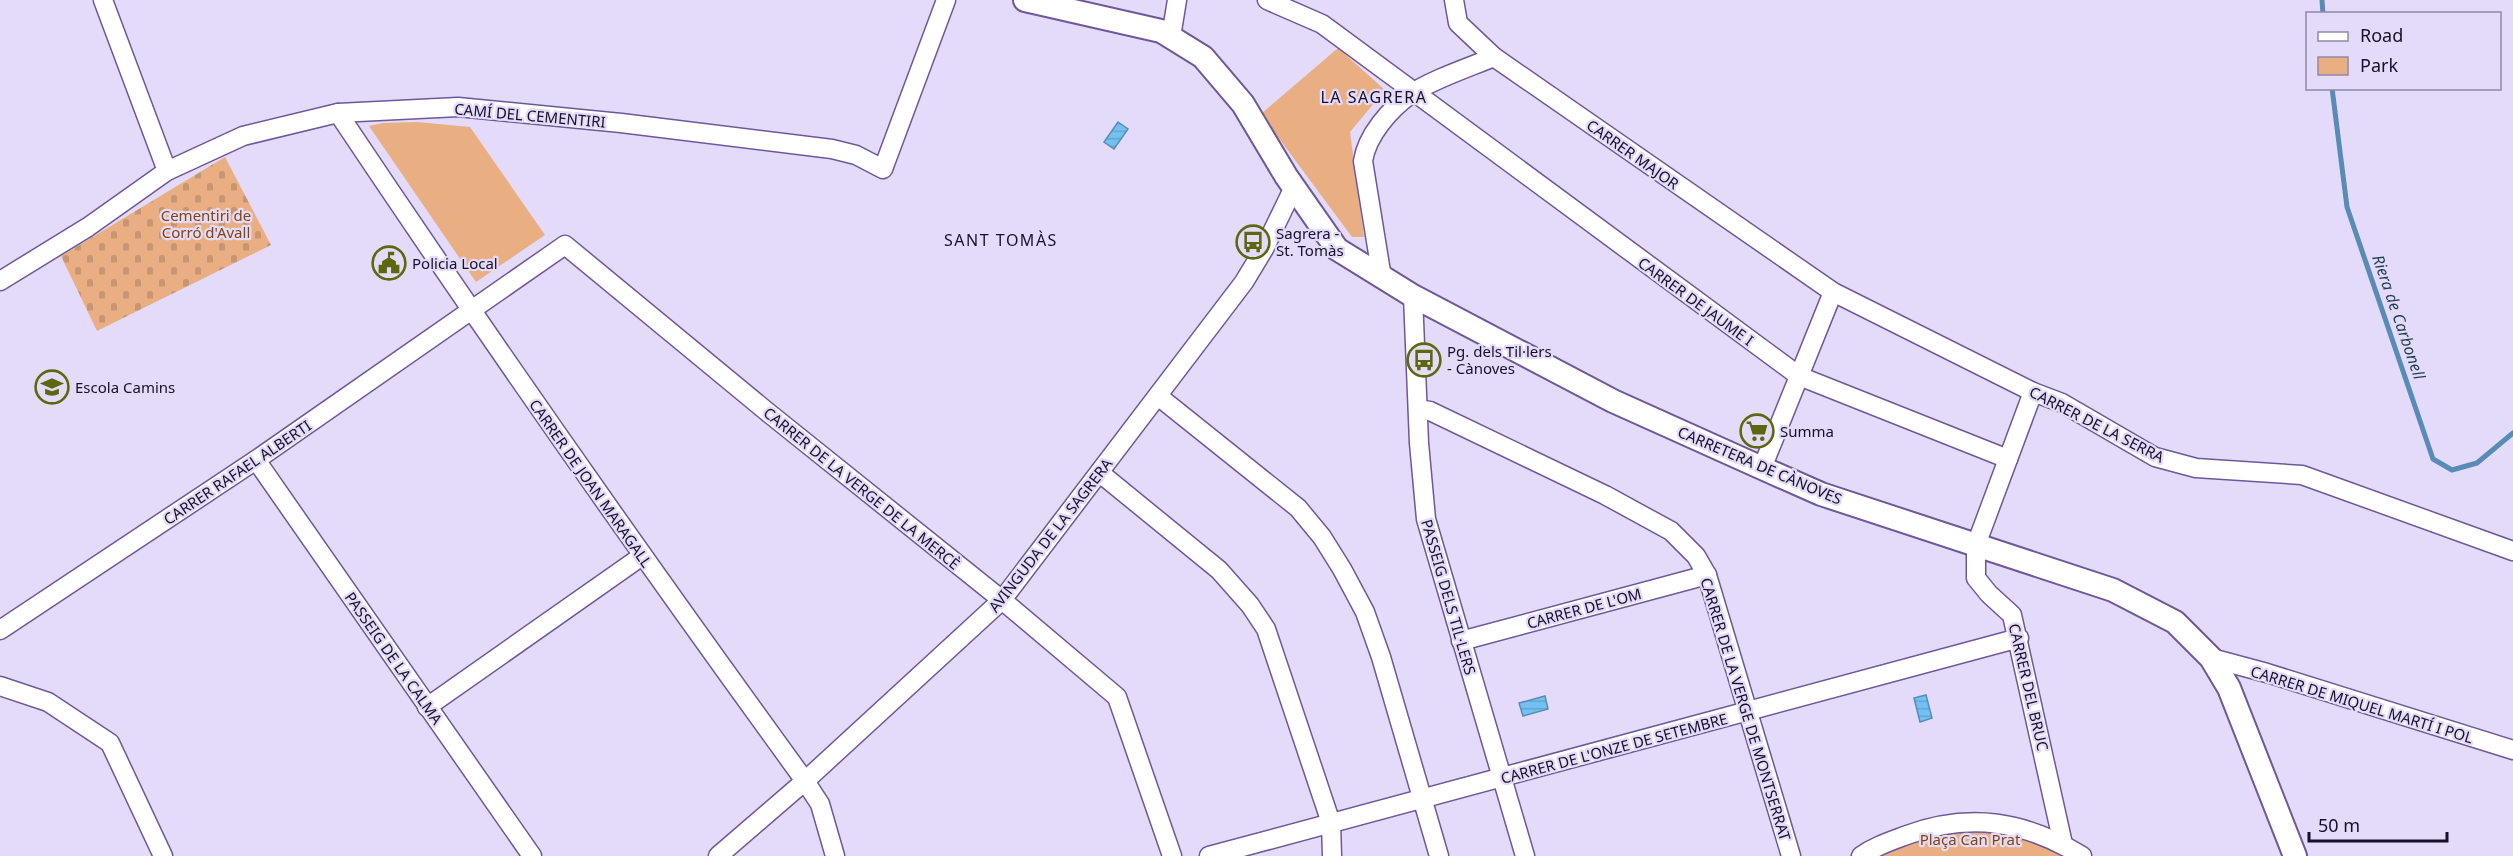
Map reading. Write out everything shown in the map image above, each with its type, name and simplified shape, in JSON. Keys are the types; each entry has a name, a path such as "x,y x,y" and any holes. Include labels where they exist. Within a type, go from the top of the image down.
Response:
{"street":[{"path":"103,0 167,171"},
{"name":"CAMÍ DEL CEMENTIRI","path":"0,281 88,227 167,171 243,136 338,113 458,107 609,122 832,149 856,155 883,169 945,0"},
{"name":"CARRETERA DE CÀNOVES","path":"1025,0 1161,31 1203,57 1243,104 1294,188 1337,249 1413,296 1613,401 1821,494 2113,590 2175,622 2211,658 2229,688 2295,856"},
{"path":"1171,37 1177,0"},
{"name":"CARRER DE JAUME I","path":"1267,0 1322,24 1799,376 2008,459"},
{"name":"CARRER MAJOR","path":"1454,0 1458,23 1494,57 1833,292"},
{"path":"1382,278 1363,161 1365,145 1386,118 1413,92 1494,57"},
{"name":"CARRER DE JOAN MARAGALL","path":"338,113 471,312 642,556 805,781 820,804 835,856"},
{"name":"AVINGUDA DE LA SAGRERA","path":"718,856 805,781 1002,600 1244,282 1264,249 1294,188"},
{"name":"CARRER DE LA VERGE DE LA MERCÈ","path":"471,312 565,245 1118,697 1172,856"},
{"path":"1762,468 1833,292"},
{"name":"CARRER DE LA SERRA","path":"1833,292 2032,392 2062,403 2154,457 2196,468 2302,476 2513,551"},
{"name":"PASSEIG DELS TIL·LERS","path":"1413,296 1419,443 1426,519 1500,778 1525,856"},
{"name":"CARRER RAFAEL ALBERTI","path":"0,630 471,312"},
{"path":"1976,545 2032,392"},
{"path":"1158,396 1298,508 1322,537 1365,612 1381,657 1439,856"},
{"name":"CARRER DE LA VERGE DE MONTSERRAT","path":"1419,409 1430,411 1548,467 1671,531 1696,556 1707,575 1791,856"},
{"name":"PASSEIG DE LA CALMA","path":"255,460 532,856"},
{"path":"1100,472 1219,570 1256,613 1266,630 1276,656 1331,823 1332,856"},
{"name":"CARRER DEL BRUC","path":"1976,545 1976,578 1989,594 2012,615 2019,638 2063,844"},
{"path":"427,706 642,556"},
{"name":"CARRER DE L'OM","path":"1461,641 1707,575"},
{"name":"CARRER DE L'ONZE DE SETEMBRE","path":"1209,856 2019,638"},
{"name":"CARRER DE MIQUEL MARTÍ I POL","path":"2211,658 2267,673 2513,750"},
{"path":"0,686 48,702 110,743 163,856"},
{"path":"1861,856 1874,847 1935,825 1979,821 2022,828 2063,844 2082,856"}],"green space":[{"path":"1338,48 1385,90 1350,132 1364,237 1352,237 1261,114"},
{"path":"417,122 470,127 545,235 476,282 369,126 383,123"},
{"name":"Cementiri de Corró d'Avall","path":"225,157 271,245 97,331 61,256"},
{"name":"Plaça Can Prat","path":"1979,821 2078,856 1861,856"}],"water":[{"path":"1118,122 1128,129 1114,149 1104,142"},
{"path":"1926,695 1932,718 1920,722 1914,698"},
{"path":"1545,696 1548,709 1523,716 1519,703"}],"waterway":[{"name":"Riera de Carbonell","path":"2322,0 2323,12"},
{"name":"Riera de Carbonell","path":"2332,90 2347,207 2433,459 2452,470 2477,463 2513,433"}],"place":[{"name":"Sagrera - St. Tomàs","path":"1253,242"},
{"name":"Policia Local","path":"389,263"},
{"name":"Pg. dels Til·lers - Cànoves","path":"1424,360"},
{"name":"Escola Camins","path":"52,387"},
{"name":"Summa","path":"1757,431"}],"district":[{"name":"LA SAGRERA","path":"1374,97"},
{"name":"SANT TOMÀS","path":"1001,240"}]}
